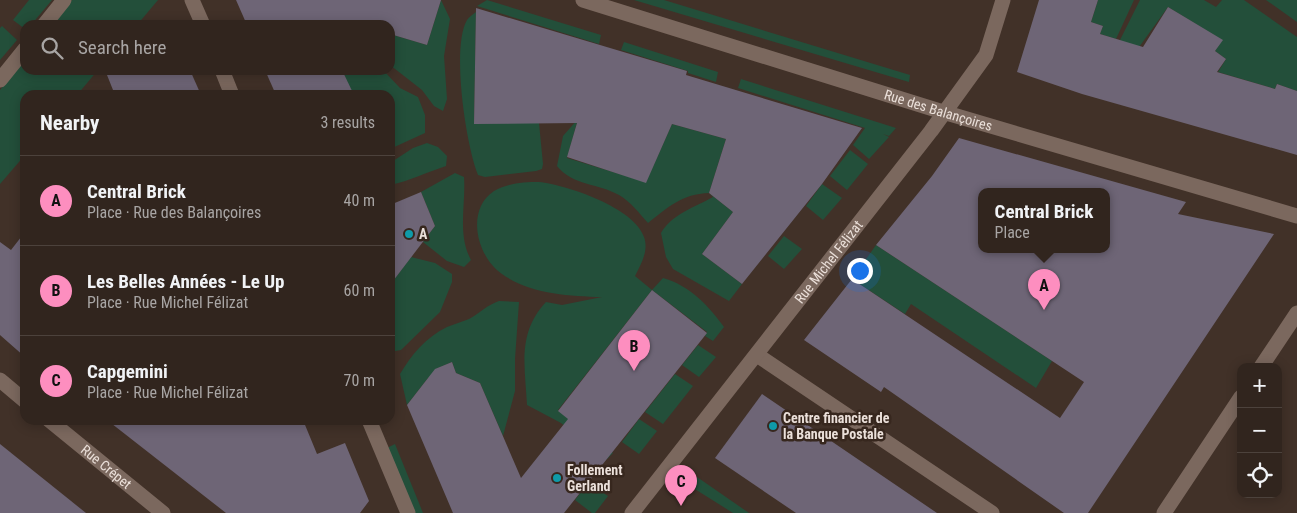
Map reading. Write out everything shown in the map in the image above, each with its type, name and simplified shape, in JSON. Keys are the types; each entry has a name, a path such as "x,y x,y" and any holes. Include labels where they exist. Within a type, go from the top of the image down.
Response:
{"street":[{"path":"48,20 64,0"},
{"path":"192,0 201,20"},
{"name":"Rue des Balançoires","path":"583,0 943,112 1297,216"},
{"name":"Rue Michel Félizat","path":"632,513 931,131 986,55 1003,0"},
{"path":"0,80 20,55"},
{"path":"224,75 230,90"},
{"path":"1264,363 1297,313"},
{"path":"757,355 992,513"},
{"path":"0,380 20,397"},
{"path":"1164,513 1237,403"},
{"name":"Rue Crépet","path":"55,425 163,513"},
{"path":"371,425 408,513"}],"green space":[{"path":"29,0 52,0 35,20 20,20 20,25 13,20"},
{"path":"72,0 158,0 141,20 56,20"},
{"path":"441,0 450,19 444,56 447,99 443,111 434,106 422,90 395,69 395,35 427,45"},
{"path":"487,0 601,35 599,44 477,6"},
{"path":"634,0 664,0 910,75 909,82"},
{"path":"1098,0 1134,0 1116,39 1100,34 1103,26 1091,22"},
{"path":"1140,0 1204,0 1216,7 1222,0 1244,0 1297,37 1297,91 1277,84 1275,89 1218,72 1226,59 1215,51 1222,40 1168,7 1129,61 1120,40"},
{"path":"1266,0 1297,0 1297,22"},
{"path":"476,12 474,123 539,123 542,169 485,177 478,175 473,161 465,120 460,73 462,33 467,20"},
{"path":"2,26 17,40 0,60 0,28"},
{"path":"624,42 718,72 716,82 621,50"},
{"path":"20,65 20,75 94,75 81,90 20,90 20,161 0,184 0,90"},
{"path":"344,75 388,75 400,88 418,97 425,115 425,133 395,147 395,90 351,90"},
{"path":"741,79 896,128 889,136 883,134 889,137 869,159 853,145 865,128 738,88"},
{"path":"578,119 567,158 646,182 672,124 726,139 709,193 691,196 676,202 648,223 631,204 619,195 578,181 557,166 563,136"},
{"path":"427,143 438,147 447,156 446,166 395,184 395,160 413,148"},
{"path":"850,150 868,164 847,190 830,176"},
{"path":"455,173 464,177 463,230 464,240 471,260 464,267 447,261 423,242 435,226 421,192"},
{"path":"539,182 566,188 599,200 628,217 638,226 644,237 646,247 644,257 635,276 652,290 558,410 613,453 607,459 561,423 527,405 524,363 527,338 531,326 546,302 562,305 602,297 550,293 513,281 493,266 486,257 478,233 477,221 480,210 485,199 494,191 510,185"},
{"path":"822,184 842,198 823,220 806,206"},
{"path":"709,193 733,212 702,254 742,284 729,301 673,269 666,257 661,233 678,216 713,197"},
{"path":"784,236 802,249 784,269 768,256"},
{"path":"876,245 1052,361 1036,388 911,304 905,314 852,279"},
{"path":"411,257 435,263 452,274 452,282 440,312 401,350 395,351 395,278"},
{"path":"663,278 672,281 698,297 724,327 713,341 705,336 707,332 652,290"},
{"path":"499,301 519,302 515,391 503,436 480,383 456,373 452,362 436,369 439,376 428,378 407,405 400,374 420,347 439,331 469,319"},
{"path":"698,345 716,357 699,377 682,365"},
{"path":"675,374 693,386 663,424 645,412"},
{"path":"639,419 657,431 639,454 622,442"},
{"path":"395,444 423,513 411,513 385,449"},
{"path":"697,477 749,513 733,513 690,486"},
{"path":"588,483 608,496 595,513 592,513 575,500"}],"building":[{"path":"236,0 441,0 427,45 395,35 395,20 245,20"},
{"path":"1039,0 1098,0 1091,22 1103,26 1100,34 1143,47 1168,7 1223,40 1215,51 1226,59 1217,72 1275,89 1277,84 1297,91 1297,155 1082,94 1017,72"},
{"path":"476,8 687,71 686,75 862,128 822,184 742,284 702,254 733,212 709,193 726,139 672,124 646,183 567,157 577,123 474,124"},
{"path":"107,75 192,75 199,90 113,90"},
{"path":"267,75 344,75 352,90 274,90"},
{"path":"959,138 1186,202 1178,214 1274,234 1088,513 1064,513 884,387 881,392 804,340 852,279 1060,418 1084,382 876,245 932,176"},
{"name":"A","path":"421,192 435,226 395,278 395,203"},
{"path":"20,238 20,353 0,335 0,242 11,250"},
{"path":"652,290 707,333 564,513 453,513 407,405 435,369 452,362 456,373 480,383 521,478 568,419 558,411"},
{"name":"Centre financier de la Banque Postale","path":"762,394 937,513 796,513 715,458"},
{"path":"113,425 305,425 317,454 345,443 369,501 360,513 226,513"},
{"path":"0,444 86,513 0,513"}],"place":[{"name":"A","path":"409,234"},
{"name":"Central Brick","path":"1044,310"},
{"name":"Les Belles Années - Le Up","path":"634,371"},
{"name":"Centre financier de la Banque Postale","path":"773,426"},
{"name":"Follement Gerland","path":"557,478"},
{"name":"Capgemini","path":"681,506"}]}
